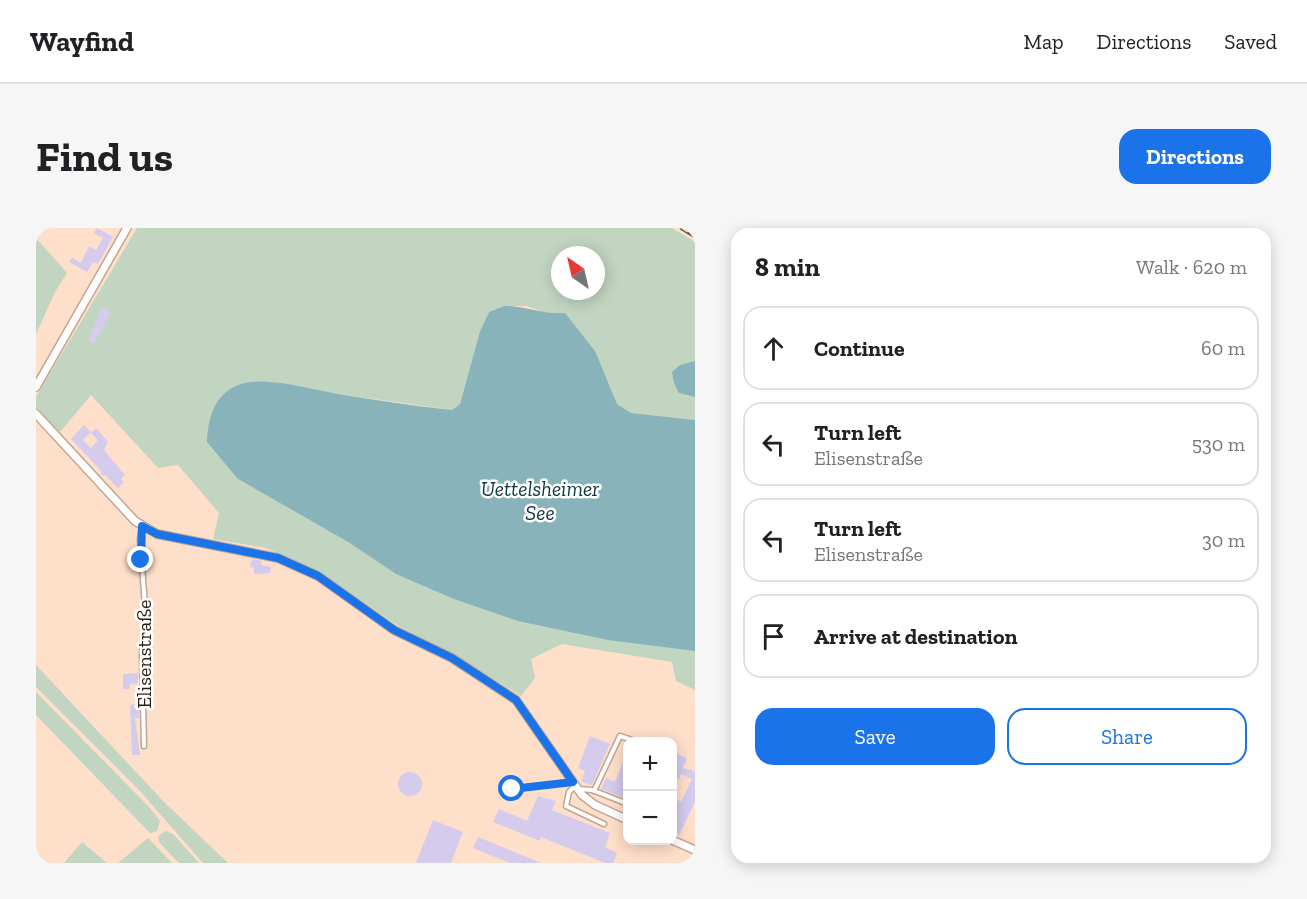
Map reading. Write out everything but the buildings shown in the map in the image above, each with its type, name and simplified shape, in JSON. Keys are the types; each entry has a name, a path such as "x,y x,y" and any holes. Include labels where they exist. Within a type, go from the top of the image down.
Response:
{"street":[{"path":"36,387 127,228"},
{"path":"36,414 142,526 157,534 278,558 318,576 394,630 452,658 516,700 576,785 595,805 623,818"},
{"path":"677,842 695,850"}],"lane":[{"name":"Elisenstraße","path":"142,526 140,539 145,612 142,654 144,746"},
{"path":"594,791 618,737 622,735 627,737"},
{"path":"576,785 569,792 566,806 604,824"},
{"path":"512,789 576,785 623,802"}],"green space":[{"path":"137,228 672,228 695,242 695,420 631,413 617,404 609,389 550,315 527,306 504,306 489,312 480,331 460,404 452,410 332,393 238,479 348,542 396,574 695,651 695,690 676,681 672,662 562,644 531,659 535,678 521,696 458,657 397,625 316,570 266,548 213,539 219,513 178,465 158,468 91,395 60,432 36,408 36,397"},
{"path":"36,238 67,273 56,290 36,334"},
{"path":"36,665 165,803 228,863 203,863 139,790 36,687"},
{"path":"36,692 149,807 160,821 157,831 150,833 36,715"},
{"path":"166,831 173,834 199,863 179,863 159,842 158,836"},
{"path":"148,838 172,863 118,863"},
{"path":"82,842 107,863 64,863"}],"water":[{"name":"Uettelsheimer See","path":"504,306 565,313 595,351 617,404 631,413 695,420 695,651 608,640 518,621 454,599 396,574 348,542 238,479 207,442 211,416 218,401 230,389 248,382 274,382 452,410 460,404 480,331 489,312"},
{"path":"695,361 695,397 679,393 672,372 680,365"}],"railway":[{"path":"682,228 695,236"}],"route":[{"path":"141,560 142,526 157,534 278,558 318,576 394,630 452,658 516,700 573,782 512,789"}]}
